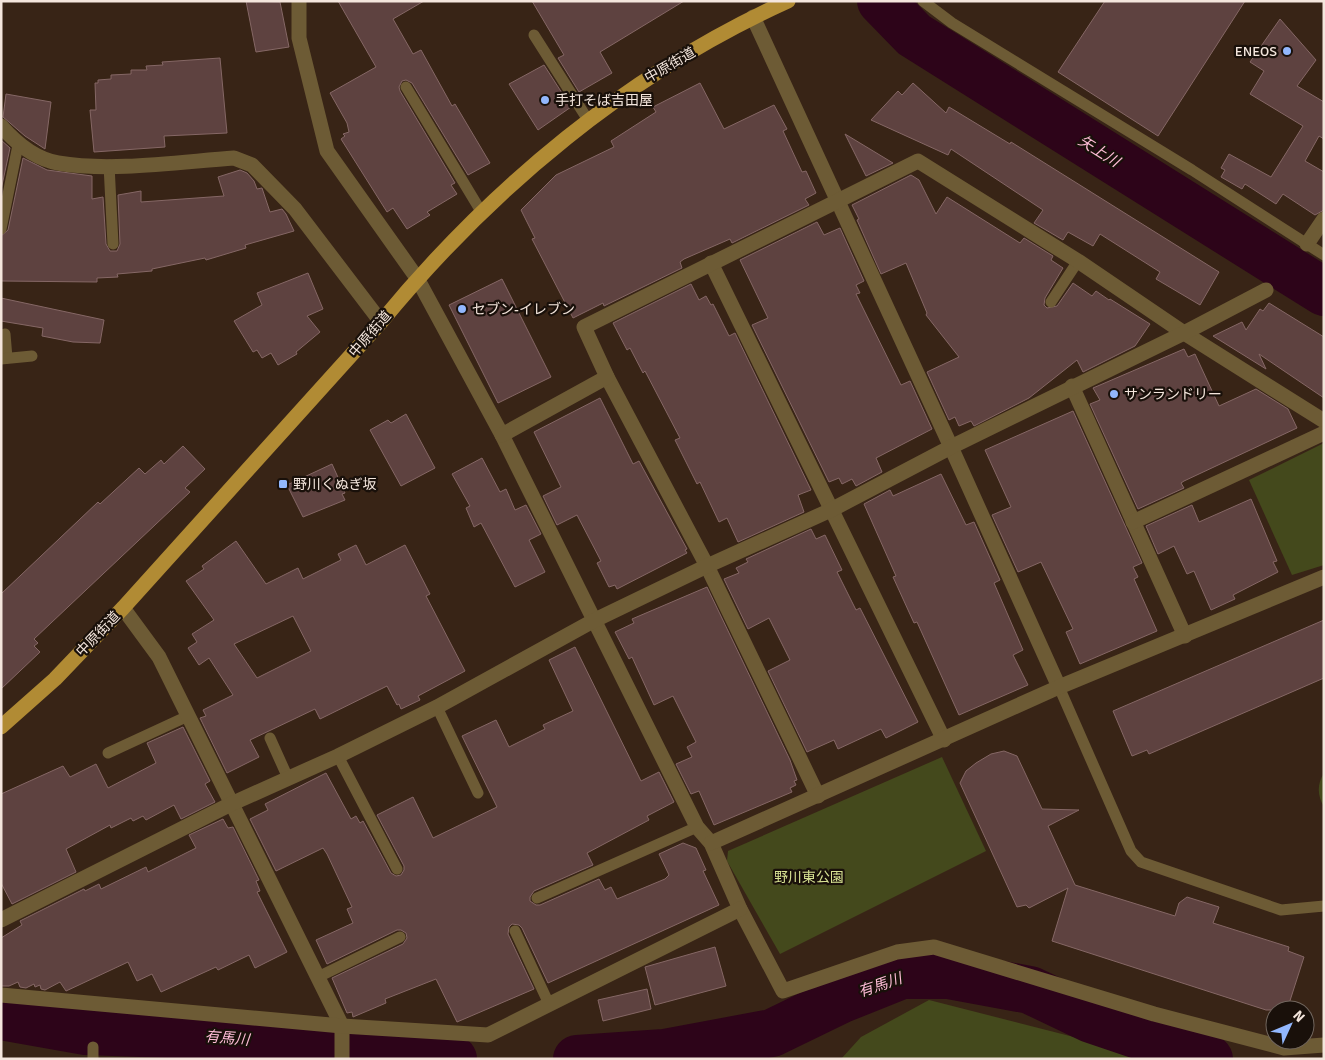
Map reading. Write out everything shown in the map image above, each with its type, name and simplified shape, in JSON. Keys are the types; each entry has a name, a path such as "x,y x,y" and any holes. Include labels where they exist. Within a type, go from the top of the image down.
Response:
{"main road":[{"name":"中原街道","path":"1,726 55,679 123,608 381,322 417,278 482,213 588,120 640,82 753,17 788,1"}],"street":[{"path":"299,1 299,38 327,151 417,278 502,435 592,621 697,826 711,843 740,909 783,991 897,952 934,947 1154,1014 1284,1048 1324,1045"},
{"path":"753,17 1059,687"},
{"path":"1,126 18,145 56,163 109,165 234,158 252,165 295,209 381,322"},
{"path":"818,796 707,566 607,377 584,326 837,199 918,161 1078,261 1184,333 1324,421"},
{"path":"1307,244 1324,219"},
{"path":"711,263 944,740"},
{"path":"1,920 230,804 338,756 437,707 592,621 831,510 951,447 1072,386 1184,333 1266,290"},
{"path":"502,435 607,377"},
{"path":"1072,386 1185,636"},
{"path":"1133,522 1324,433"},
{"path":"711,843 1059,687 1324,578"},
{"path":"123,608 159,657 230,804 318,977 343,1030 342,1059"},
{"path":"1,995 343,1030 488,1035 740,909"}],"lane":[{"path":"923,1 924,5 952,24 1192,170 1324,255"},
{"path":"534,35 588,120"},
{"path":"406,87 482,213"},
{"path":"1,229 18,145"},
{"path":"109,165 113,244"},
{"path":"1051,302 1078,261"},
{"path":"5,334 4,358 32,356"},
{"path":"1059,687 1131,851 1141,862 1281,910 1324,906"},
{"path":"437,707 478,793"},
{"path":"108,753 188,716"},
{"path":"270,738 288,778"},
{"path":"338,756 397,869"},
{"path":"537,898 697,826"},
{"path":"515,931 549,1004"},
{"path":"318,977 400,937"},
{"path":"92,1047 94,1059"}],"green space":[{"path":"1324,443 1324,565 1292,575 1249,480"},
{"name":"野川東公園","path":"942,757 986,851 780,954 727,861 728,851"},
{"path":"1324,773 1324,807 1319,790 1320,781"},
{"path":"929,1000 1160,1059 841,1059 861,1037"}],"building":[{"path":"246,1 280,2 289,47 256,52"},
{"path":"338,1 424,1 393,19 413,54 421,50 452,106 455,104 490,163 468,175 412,83 406,80 402,81 399,87 400,91 455,183 451,185 457,194 427,212 430,215 407,229 393,208 387,212 341,139 345,136 343,134 349,132 347,123 330,93 376,67"},
{"path":"532,1 684,1 600,52 612,73 579,92 558,58 564,55"},
{"path":"1105,1 1245,1 1158,136 1058,72"},
{"path":"1280,19 1316,60 1297,86 1324,102 1324,139 1319,136 1305,161 1324,172 1324,210 1315,215 1283,194 1276,204 1245,184 1242,189 1221,177 1225,170 1221,168 1229,154 1271,177 1303,126 1250,94 1264,71 1250,62"},
{"path":"220,58 227,133 164,136 165,147 94,152 90,110 96,110 95,83 98,83 98,80 111,79 111,75 131,74 131,70 147,70 146,66 163,65 162,62"},
{"path":"544,65 571,107 538,130 509,84"},
{"path":"700,83 724,129 774,105 787,129 783,131 802,172 806,171 816,193 805,199 809,205 732,243 730,239 684,259 680,262 682,268 604,306 603,303 573,318 532,239 535,238 521,210 556,175 614,147 611,141 656,112 653,107"},
{"path":"913,83 946,113 949,107 1010,144 1011,142 1219,272 1200,305 1156,279 1160,272 1100,234 1093,246 1068,232 1063,240 1034,223 1043,210 951,149 948,155 871,120 898,91 902,95"},
{"path":"6,94 51,102 45,149 25,136 3,117"},
{"path":"845,134 893,163 866,176"},
{"path":"1,140 10,148 1,190"},
{"path":"23,158 47,170 92,176 92,199 103,197 106,244 110,251 117,251 120,244 118,195 141,191 141,202 224,196 218,177 240,170 247,173 254,181 257,189 262,188 270,212 282,209 294,231 245,245 246,248 206,260 205,258 152,269 152,271 117,274 118,277 97,278 97,282 1,281 1,236 8,230"},
{"path":"911,175 919,180 936,214 947,197 1020,243 1024,238 1053,256 1051,260 1063,268 1045,298 1044,305 1047,308 1057,306 1073,283 1092,296 1096,291 1150,324 1135,346 1083,372 1077,360 1029,398 974,426 971,421 959,426 955,417 949,420 927,372 959,357 926,315 927,313 906,263 881,274 852,205"},
{"path":"817,222 824,235 840,228 864,281 856,285 860,293 856,294 901,385 910,381 932,429 876,458 882,472 856,486 852,479 842,484 839,478 829,482 752,325 768,318 740,260"},
{"path":"308,273 323,309 307,316 320,332 296,352 297,354 278,365 271,353 262,358 257,350 253,352 234,321 262,305 257,293"},
{"path":"502,279 551,377 498,403 449,305"},
{"path":"691,284 699,300 706,296 711,305 713,304 729,336 735,333 811,490 798,495 804,512 738,542 727,518 719,522 700,482 697,484 675,440 680,438 645,371 643,373 630,348 627,350 613,323"},
{"path":"1,298 104,320 100,343 73,342 42,336 43,328 1,321"},
{"path":"1269,303 1324,337 1324,398 1259,354 1266,369 1213,336 1242,322 1246,330 1260,309 1263,311"},
{"path":"1184,349 1188,357 1195,354 1219,406 1256,389 1288,409 1297,428 1184,481 1181,483 1184,488 1138,509 1090,404 1100,400 1093,388"},
{"path":"600,398 633,464 639,461 687,549 685,550 687,553 617,589 615,585 609,587 597,563 601,561 577,515 557,525 543,496 561,487 534,432"},
{"path":"1073,411 1142,563 1133,567 1138,577 1134,579 1157,631 1080,664 1066,632 1073,629 1041,562 1018,572 992,515 1011,507 985,450"},
{"path":"406,414 435,468 401,486 370,430 388,420 391,423"},
{"path":"183,446 205,469 185,488 190,492 34,639 38,643 34,646 40,652 1,689 1,594 98,502 100,504 139,468 145,474 161,460 164,464"},
{"path":"482,458 500,492 506,489 515,510 526,505 541,534 529,540 545,572 515,587 481,523 474,527 466,508 470,506 452,474"},
{"path":"332,464 345,493 342,494 345,500 303,517 287,485"},
{"path":"941,474 966,525 974,522 1000,580 994,583 1023,650 1013,655 1028,685 959,715 917,622 914,623 893,577 896,576 864,504 890,490 893,496"},
{"path":"1251,499 1277,561 1273,562 1278,572 1233,595 1235,599 1211,610 1194,571 1187,574 1174,546 1158,554 1146,526 1192,505 1199,522"},
{"path":"811,529 816,539 825,535 842,570 837,572 856,610 860,608 918,722 886,738 881,729 838,749 834,740 807,752 768,671 790,660 769,618 748,629 724,579 739,573 736,568 748,562 746,559"},
{"path":"236,541 266,584 298,568 303,579 341,560 338,554 356,545 366,565 405,545 430,594 426,596 465,671 418,696 420,700 401,709 387,686 320,719 315,709 250,740 259,757 227,773 200,718 206,716 203,710 233,695 209,658 199,665 188,648 197,642 192,634 214,620 186,581 204,569 202,566","holes":["293,616 311,651 257,678 234,644"]},
{"path":"707,587 790,760 797,780 794,781 796,785 790,788 792,792 714,825 699,791 691,794 676,764 692,757 687,747 696,742 673,696 654,705 632,657 629,659 615,632 634,623 632,619"},
{"path":"1324,620 1324,678 1149,754 1147,750 1132,756 1113,711"},
{"path":"575,647 641,781 659,772 674,802 647,816 649,820 587,853 593,865 534,891 530,901 540,905 599,879 605,890 611,887 617,899 665,879 669,875 659,854 683,843 696,848 706,870 703,871 719,905 548,983 522,928 519,925 512,924 509,927 508,934 534,989 457,1022 436,979 385,999 386,1003 353,1017 352,1012 347,1013 332,978 403,944 407,938 406,933 397,930 327,964 316,940 353,923 347,909 352,907 327,854 323,848 276,871 250,819 268,810 265,804 326,773 351,819 356,816 360,823 363,821 391,873 396,876 401,875 404,866 377,815 413,797 433,838 497,807 462,736 496,720 509,747 545,729 543,725 573,711 549,660"},
{"path":"183,727 210,781 205,784 215,802 181,819 174,805 146,820 143,816 133,821 131,818 111,828 110,825 66,849 76,872 12,904 1,883 1,794 63,766 70,777 96,764 108,788 156,763 147,743"},
{"path":"1004,751 1017,756 1042,809 1079,810 1048,826 1075,885 1175,916 1179,903 1187,897 1219,907 1213,923 1289,947 1288,951 1304,957 1290,1000 1265,1000 1265,1010 1052,941 1068,888 1029,908 1026,905 1017,907 960,783 966,771 991,754"},
{"path":"223,819 228,828 233,827 259,880 256,881 260,891 257,892 287,952 255,968 249,955 218,970 216,967 161,992 152,974 137,981 128,962 66,991 60,982 45,990 41,989 40,985 35,987 34,984 26,988 20,987 18,982 9,986 1,986 1,938 22,925 20,921 84,889 85,891 99,884 101,889 146,867 148,872 196,848 189,835"},
{"path":"715,947 726,986 655,1005 645,967"},
{"path":"647,989 651,1009 603,1021 598,1000"}],"waterway":[{"name":"矢上川","path":"881,1 914,35 1324,292"},
{"name":"有馬川","path":"577,1059 664,1053 772,1033 842,999 902,975 948,975 1030,990 1091,1019 1209,1059"},
{"name":"有馬川","path":"1,1016 86,1031 224,1036 326,1049 453,1059"}],"place":[{"name":"ENEOS","path":"1287,51"},
{"name":"手打そば吉田屋","path":"545,100"},
{"name":"セブン-イレブン","path":"462,309"},
{"name":"サンランドリー","path":"1114,394"},
{"name":"野川くぬぎ坂","path":"283,484"}]}
